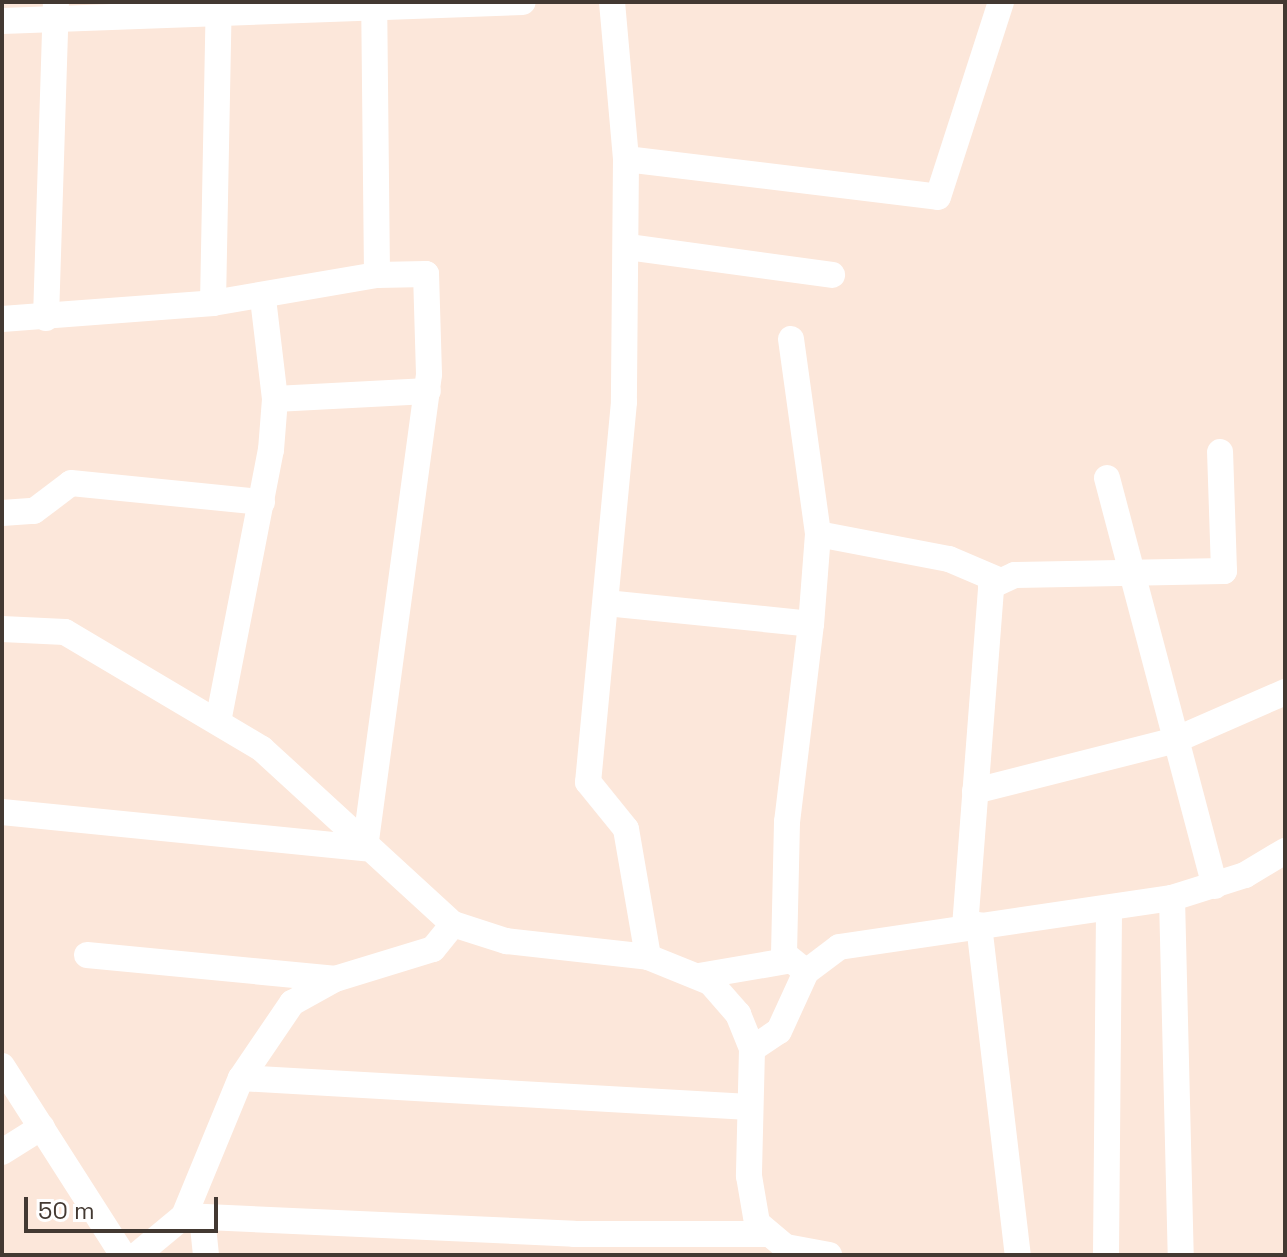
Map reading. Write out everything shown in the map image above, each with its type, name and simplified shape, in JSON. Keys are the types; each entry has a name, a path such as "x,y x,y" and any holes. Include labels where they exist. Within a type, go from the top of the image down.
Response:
{"street":[{"path":"2,21 56,11 523,2"},
{"path":"612,2 626,159 628,247 606,603 588,782 626,829 648,957"},
{"path":"626,159 938,197 1001,2"},
{"path":"374,6 377,275"},
{"path":"213,303 218,8"},
{"path":"46,318 56,11"},
{"path":"628,247 832,275"},
{"path":"2,319 46,318 263,298 377,275 426,274 428,391 365,848"},
{"path":"218,722 262,502 275,399 263,298"},
{"path":"752,1049 779,1031 796,966 787,822 811,624 818,534 791,339"},
{"path":"275,399 428,391"},
{"path":"818,534 949,559 996,579 1227,569 1220,452"},
{"path":"1107,478 1127,575 1215,886"},
{"path":"2,513 34,511 56,490 79,483 262,502"},
{"path":"996,579 988,593 975,791 972,926 1018,1255"},
{"path":"606,603 811,624"},
{"path":"2,629 65,632 218,722 284,766 365,848 453,924 506,941 648,957 699,976 728,999 752,1049 749,1107 753,1211 765,1234"},
{"path":"975,791 1173,741 1285,692"},
{"path":"2,812 365,848"},
{"path":"699,976 796,966 839,947 1172,898 1215,886 1285,851"},
{"path":"1172,898 1181,1255"},
{"path":"1106,1255 1109,908"},
{"path":"137,1255 193,1217 241,1078 292,1003 335,979 433,949 453,924"},
{"path":"87,955 335,979"},
{"path":"2,1066 123,1255"},
{"path":"241,1078 749,1107"},
{"path":"2,1152 42,1127"},
{"path":"193,1217 574,1245 765,1234 799,1253 829,1255"},
{"path":"193,1217 206,1255"}]}
